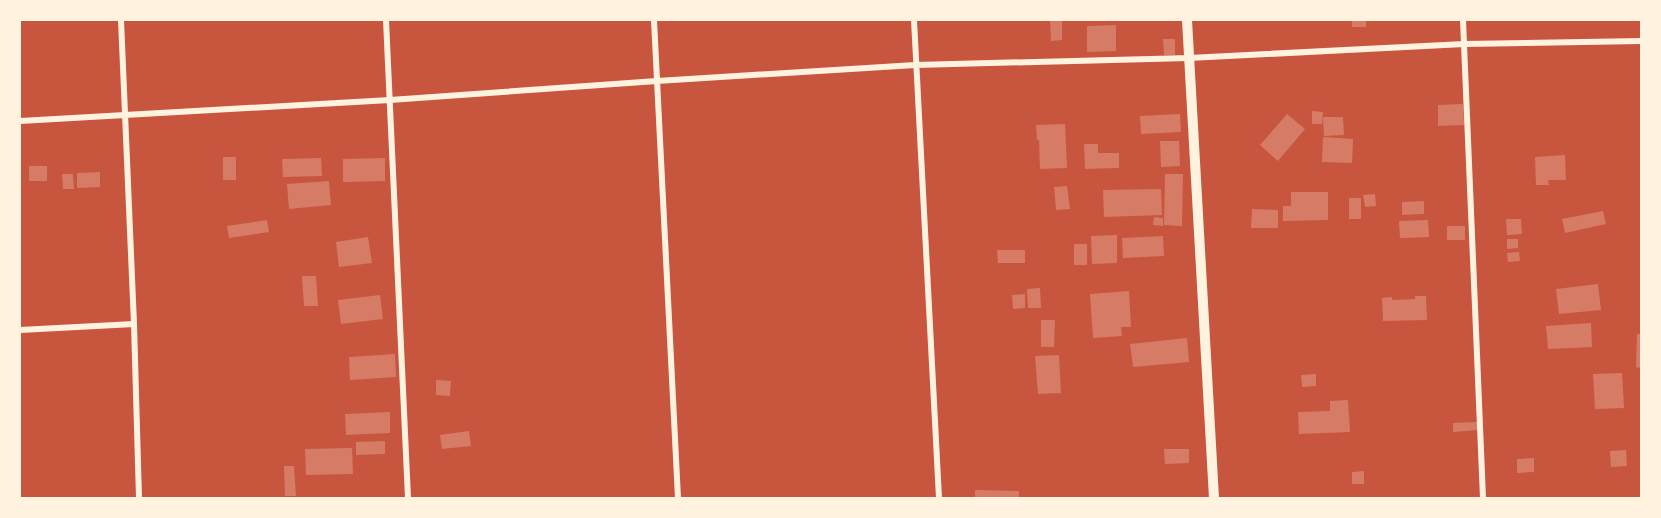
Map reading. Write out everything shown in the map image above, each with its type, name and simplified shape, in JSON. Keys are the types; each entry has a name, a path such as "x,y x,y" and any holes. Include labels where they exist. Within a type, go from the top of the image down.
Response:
{"street":[{"path":"121,20 139,498"},
{"path":"386,20 408,498"},
{"path":"654,20 678,498"},
{"path":"914,20 939,498"},
{"path":"1187,20 1214,498"},
{"path":"1462,20 1483,498"},
{"path":"20,121 390,100 915,65 1189,58 1464,44 1641,40"},
{"path":"20,330 134,324"}],"building":[{"path":"1050,20 1062,20 1062,40 1051,41"},
{"path":"1352,20 1366,20 1366,27 1352,27"},
{"path":"1116,25 1116,51 1087,52 1087,26"},
{"path":"1163,39 1175,39 1175,55 1164,55"},
{"path":"1463,104 1464,125 1438,126 1438,105"},
{"path":"1312,111 1323,112 1322,124 1312,124"},
{"path":"1180,114 1181,132 1141,134 1140,116"},
{"path":"1287,114 1305,129 1278,161 1260,145"},
{"path":"1323,117 1343,117 1344,135 1324,136"},
{"path":"1065,124 1067,168 1040,169 1036,125"},
{"path":"1323,137 1353,139 1352,163 1322,162"},
{"path":"1160,141 1179,141 1180,166 1161,167"},
{"path":"1084,144 1098,144 1098,153 1119,153 1119,168 1085,169"},
{"path":"1565,155 1566,180 1548,180 1549,185 1536,185 1535,157"},
{"path":"223,157 236,157 236,180 223,180"},
{"path":"321,158 322,176 283,177 282,159"},
{"path":"385,158 385,181 343,182 343,159"},
{"path":"29,166 47,166 47,181 29,181"},
{"path":"100,172 100,187 77,188 77,173"},
{"path":"62,174 73,174 74,189 63,189"},
{"path":"1165,174 1183,174 1182,226 1164,225"},
{"path":"329,181 331,205 289,209 287,184"},
{"path":"1067,186 1070,209 1056,210 1054,187"},
{"path":"1161,189 1162,215 1104,217 1103,190"},
{"path":"1291,192 1328,192 1328,220 1283,221 1283,206 1291,206"},
{"path":"1375,194 1376,206 1365,207 1363,195"},
{"path":"1349,198 1361,198 1361,219 1349,219"},
{"path":"1424,201 1424,214 1402,215 1402,202"},
{"path":"1252,209 1278,210 1278,228 1251,228"},
{"path":"1603,211 1606,224 1565,233 1562,219"},
{"path":"1154,217 1163,218 1163,226 1153,225"},
{"path":"1506,219 1521,219 1522,234 1507,235"},
{"path":"267,220 269,232 229,238 227,226"},
{"path":"1428,220 1429,237 1400,238 1399,221"},
{"path":"1447,226 1465,226 1465,240 1447,240"},
{"path":"1117,235 1117,263 1092,264 1091,236"},
{"path":"1163,236 1164,256 1123,258 1122,238"},
{"path":"368,237 372,263 339,267 336,242"},
{"path":"1507,239 1518,239 1518,248 1507,249"},
{"path":"1074,244 1087,244 1087,265 1074,265"},
{"path":"997,250 1025,250 1025,263 998,263"},
{"path":"1519,252 1520,261 1508,262 1507,253"},
{"path":"302,276 316,276 318,306 304,306"},
{"path":"1598,284 1601,310 1559,314 1556,289"},
{"path":"1040,288 1041,308 1028,308 1027,289"},
{"path":"1129,291 1131,327 1121,327 1122,336 1093,338 1090,294"},
{"path":"1025,294 1025,308 1013,309 1012,295"},
{"path":"380,295 383,319 341,324 338,300"},
{"path":"1415,296 1426,296 1427,320 1383,321 1382,298 1415,299"},
{"path":"1041,320 1055,320 1054,347 1041,347"},
{"path":"1591,323 1592,347 1548,349 1546,326"},
{"path":"1637,334 1641,334 1641,368 1636,367"},
{"path":"1187,338 1189,362 1133,367 1130,344"},
{"path":"395,354 396,377 350,380 349,357"},
{"path":"1059,355 1061,393 1038,394 1035,356"},
{"path":"1622,373 1624,408 1595,409 1593,374"},
{"path":"1316,374 1316,386 1302,387 1301,375"},
{"path":"436,380 451,381 450,396 436,395"},
{"path":"1348,400 1350,432 1299,434 1298,412 1330,411 1330,401"},
{"path":"390,412 390,433 346,435 345,414"},
{"path":"1477,422 1478,430 1453,432 1453,423"},
{"path":"469,431 471,446 442,449 440,435"},
{"path":"385,441 385,454 356,455 356,442"},
{"path":"352,448 353,474 306,475 305,449"},
{"path":"1164,449 1189,449 1189,463 1165,464"},
{"path":"1626,450 1627,466 1611,467 1610,451"},
{"path":"1534,458 1534,472 1517,473 1517,459"},
{"path":"284,466 294,466 296,496 285,496"},
{"path":"1364,471 1364,484 1352,484 1352,472"},
{"path":"975,490 1019,491 1019,498 975,498"}]}
